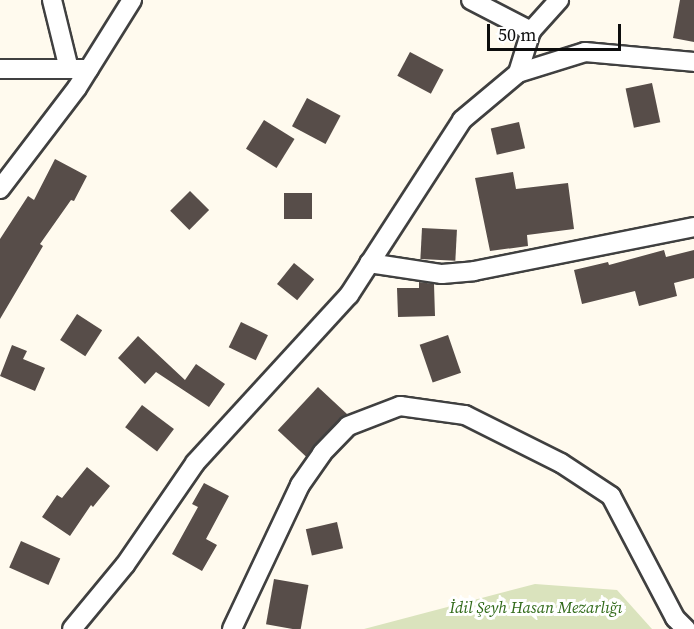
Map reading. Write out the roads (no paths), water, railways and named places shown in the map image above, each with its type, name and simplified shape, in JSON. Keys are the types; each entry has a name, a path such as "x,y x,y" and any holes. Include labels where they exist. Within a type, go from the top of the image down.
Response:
{"street":[{"path":"52,0 69,69"},
{"path":"0,189 89,69 132,0"},
{"path":"471,0 531,31"},
{"path":"518,73 531,31 559,0"},
{"path":"72,629 125,565 195,463 349,295 462,120 518,73 585,52 694,62"},
{"path":"0,69 89,69"},
{"path":"369,263 442,274 474,271 694,227"},
{"path":"232,629 300,485 322,453 348,426 400,406 465,415 561,462 611,496 675,618 686,629"}],"park label":[{"name":"İdil Şeyh Hasan Mezarlığı","path":"536,607"}]}
